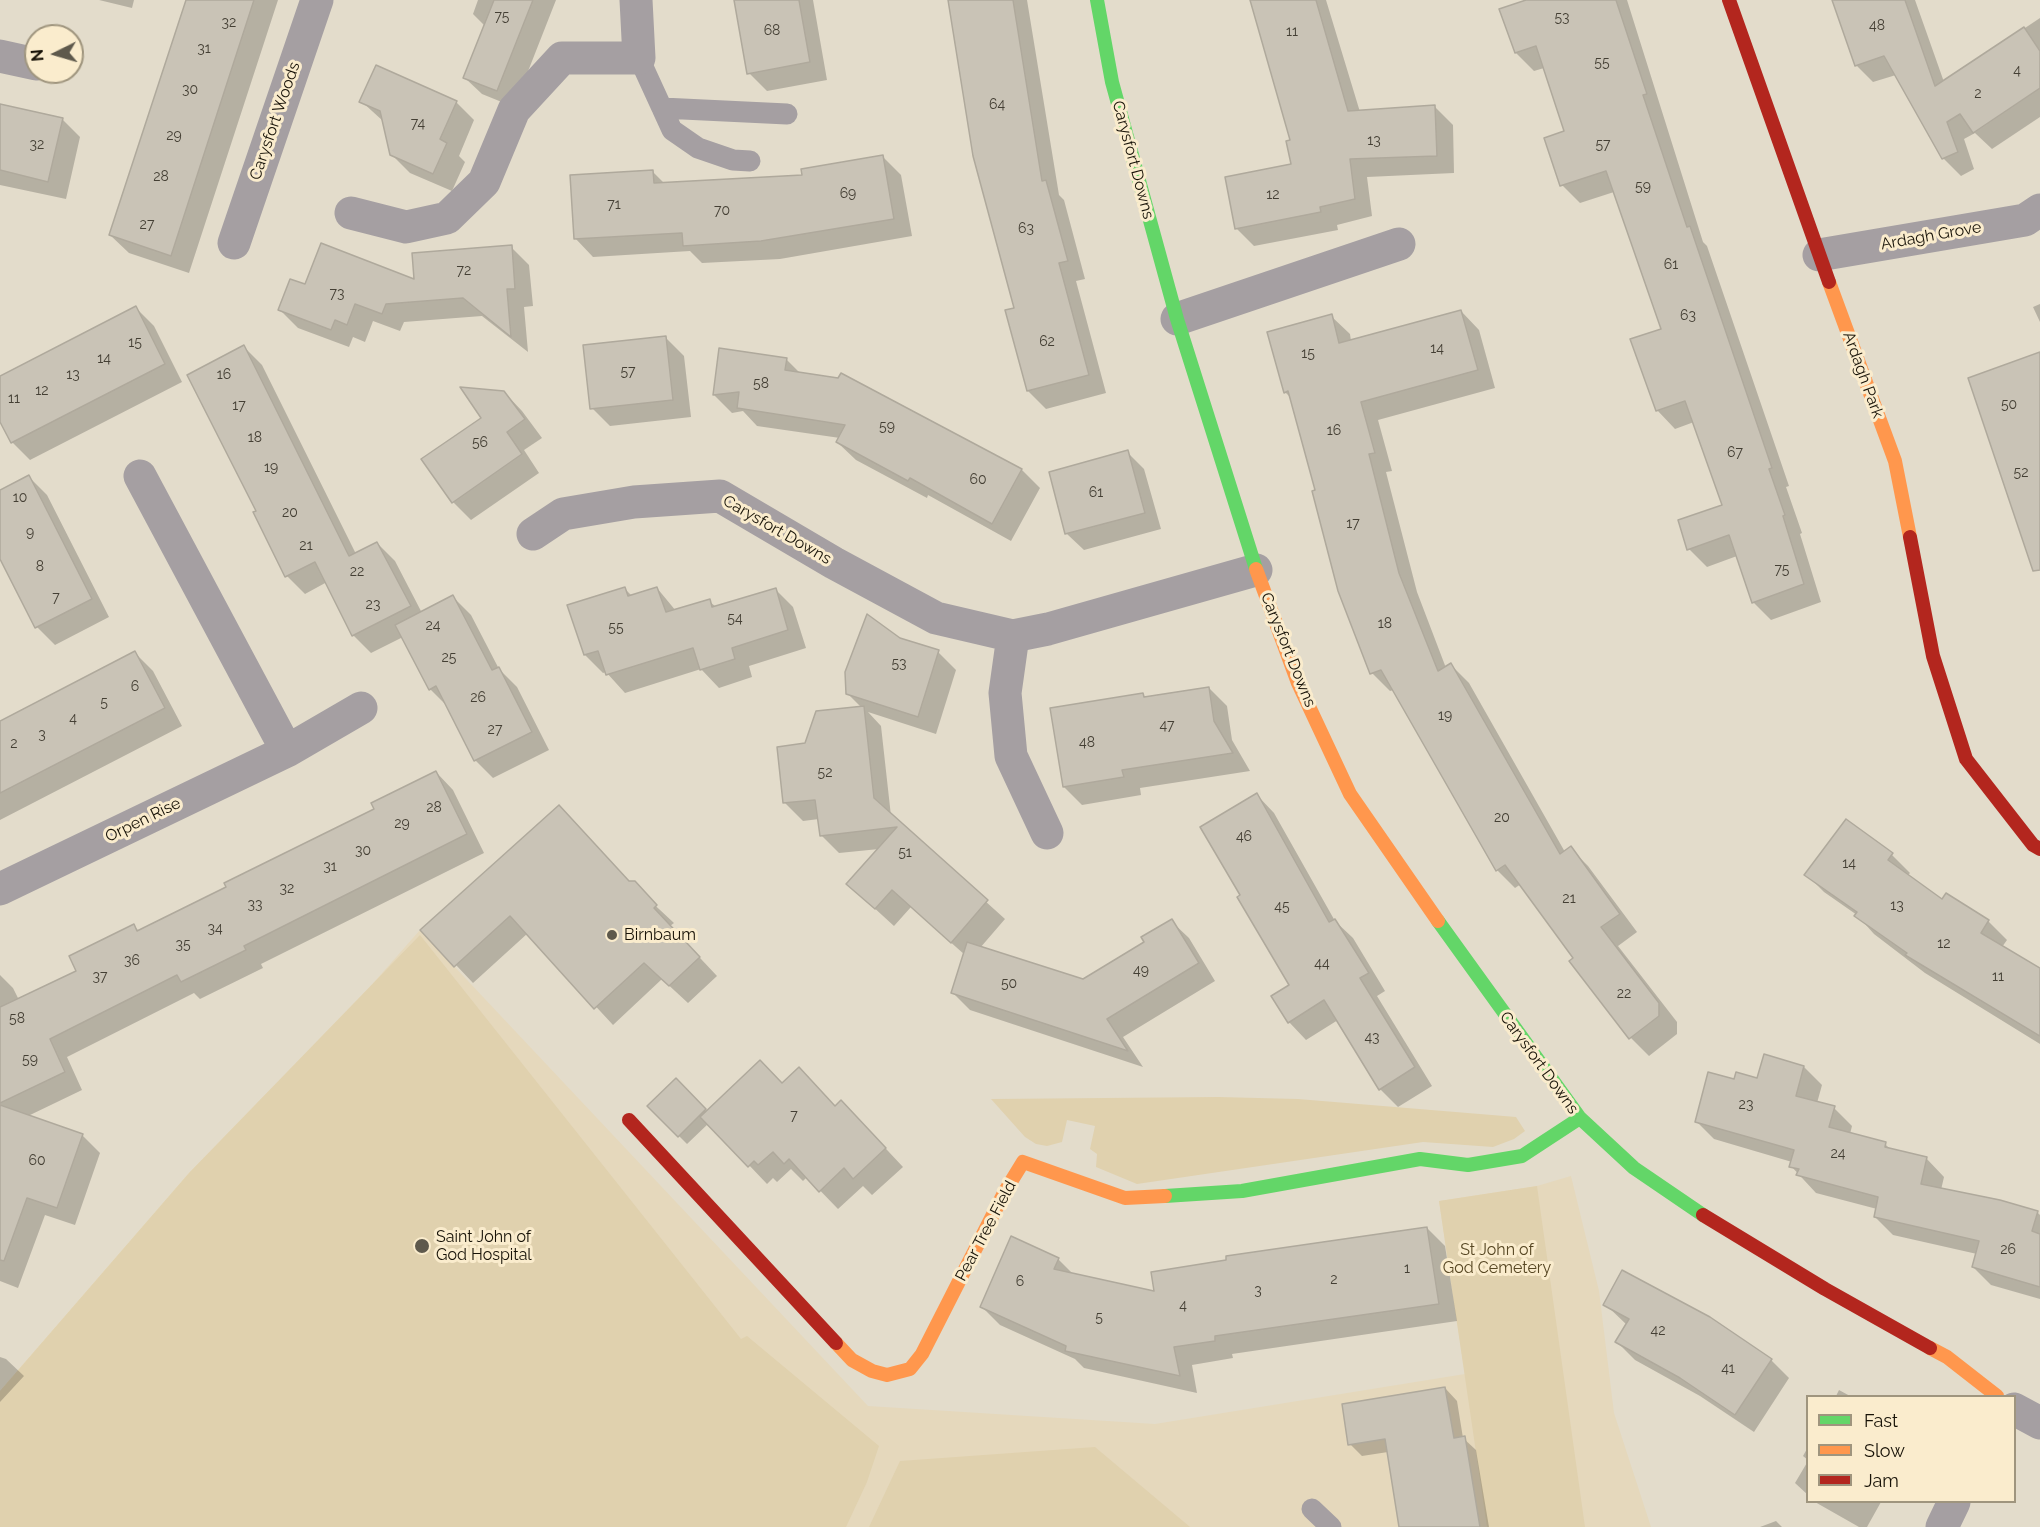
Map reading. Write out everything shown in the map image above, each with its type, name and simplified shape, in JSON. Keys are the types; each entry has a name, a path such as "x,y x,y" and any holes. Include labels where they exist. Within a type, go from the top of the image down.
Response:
{"street":[{"name":"Carysfort Woods","path":"234,243 316,0"},
{"path":"351,213 406,227 447,218 484,182 514,110 562,58 639,58 636,0"},
{"name":"Carysfort Downs","path":"1097,0 1112,82 1177,319 1256,570 1298,683 1350,794 1487,992 1580,1118 1634,1168 1685,1204 1825,1290 1854,1303 1947,1357 1996,1395"},
{"name":"Ardagh Park","path":"1729,0 1819,255 1896,461 1933,656 1966,759 2032,845 2040,849"},
{"path":"0,56 24,61"},
{"name":"Ardagh Grove","path":"1819,255 2025,220 2040,210"},
{"path":"1177,319 1399,244"},
{"path":"140,476 287,751"},
{"name":"Carysfort Downs","path":"533,534 563,514 634,502 720,496 834,563 936,618 1013,636 1048,629 1256,570"},
{"path":"1013,636 1005,693 1011,756 1047,833"},
{"name":"Orpen Rise","path":"0,889 287,751 360,708"},
{"name":"Pear Tree Field","path":"629,1120 852,1360 872,1371 887,1375 910,1369 922,1354 1004,1193 1023,1162 1125,1198 1242,1191 1420,1159 1468,1165 1522,1156 1580,1118"},
{"path":"2016,1410 2040,1423"},
{"path":"1942,1527 1954,1503"}],"lane":[{"path":"639,58 672,130 698,148 733,160 750,161"},
{"path":"662,108 787,114"},
{"path":"1312,1509 1331,1527"}],"shaded area":[{"name":"Saint John of God Hospital","path":"420,930 868,1406 1155,1424 1465,1374 1439,1201 1537,1186 1571,1176 1599,1291 1614,1413 1651,1527 0,1527 0,1391 189,1173 368,989"}],"green space":[{"name":"Saint John of God Hospital","path":"420,935 741,1339 747,1336 879,1446 867,1482 846,1527 0,1527 0,1391 189,1173"},
{"path":"1218,1097 1298,1099 1516,1117 1525,1131 1514,1139 1493,1147 1423,1142 1137,1184 1096,1167 1097,1154 1090,1149 1095,1126 1067,1120 1062,1142 1047,1146 1036,1144 1025,1137 991,1099"},
{"name":"St John of God Cemetery","path":"1537,1186 1585,1527 1487,1527 1439,1201"},
{"path":"1095,1447 1190,1527 869,1527 900,1461"}],"building":[{"path":"186,0 254,0 171,256 109,235"},
{"path":"494,0 533,0 497,91 463,78"},
{"path":"734,0 799,0 810,62 747,74"},
{"path":"948,0 1013,0 1042,181 1046,180 1068,261 1059,263 1089,375 1027,391 1005,310 1014,308 973,156"},
{"path":"1250,0 1316,0 1348,111 1435,105 1437,156 1350,159 1355,199 1320,207 1321,212 1235,229 1225,177 1291,164 1286,141 1290,140"},
{"path":"1526,0 1616,0 1647,94 1643,95 1687,227 1690,226 1772,468 1769,469 1785,515 1783,516 1804,584 1752,603 1729,535 1687,550 1678,520 1722,505 1685,401 1656,411 1630,339 1661,329 1606,171 1560,186 1544,138 1564,131 1536,46 1515,53 1499,9"},
{"path":"1832,0 1905,0 1935,86 2024,27 2040,51 2040,88 1973,133 1960,114 1947,122 1958,152 1942,159 1884,56 1855,66"},
{"path":"376,65 457,101 440,139 447,143 433,174 390,155 380,111 359,102"},
{"path":"0,104 63,118 48,182 0,170"},
{"path":"883,155 894,219 761,241 683,246 682,233 574,239 570,175 653,170 654,183 802,175 801,169"},
{"path":"321,243 414,279 412,253 512,245 515,289 507,289 511,337 463,298 386,304 382,314 355,304 347,325 335,320 331,330 278,310 290,279 305,284"},
{"path":"136,306 165,364 11,443 0,422 0,376"},
{"path":"1461,310 1478,370 1361,402 1375,453 1369,454 1399,573 1438,671 1451,663 1560,854 1571,846 1620,914 1601,927 1659,1003 1659,1016 1629,1039 1569,961 1573,958 1505,865 1496,871 1381,670 1370,674 1338,591 1312,491 1315,490 1288,391 1284,393 1267,332 1332,314 1339,343"},
{"path":"666,336 673,400 590,409 583,345"},
{"path":"244,345 349,556 377,542 411,606 352,636 315,562 285,577 253,512 256,511 187,375"},
{"path":"719,348 787,358 785,370 838,378 841,373 1022,469 992,524 910,478 908,481 836,442 845,425 737,408 739,392 713,395"},
{"path":"2040,352 2040,570 2033,571 1968,378"},
{"path":"460,387 504,391 525,419 507,432 522,454 452,503 421,459 481,418"},
{"path":"1128,450 1145,513 1065,534 1049,472"},
{"path":"29,475 92,599 35,628 0,559 0,490"},
{"path":"625,587 628,596 657,587 666,612 710,599 712,607 776,588 788,630 732,648 735,659 700,670 693,648 606,675 598,651 584,655 567,605"},
{"path":"453,595 492,670 499,667 532,732 474,761 436,686 429,690 395,625"},
{"path":"867,614 900,638 939,650 918,717 846,694 845,672"},
{"path":"135,651 165,708 0,793 0,721"},
{"path":"1209,687 1214,721 1233,753 1122,770 1124,777 1063,787 1050,708 1143,693 1144,697"},
{"path":"864,706 874,798 988,900 951,943 892,890 875,909 846,884 897,827 820,836 815,800 783,803 777,747 805,743 816,711"},
{"path":"436,771 467,834 244,946 246,950 181,982 177,975 50,1039 65,1072 0,1103 0,1007 76,971 69,956 134,924 137,931 226,887 224,883 374,809 371,803"},
{"path":"1257,793 1329,922 1335,919 1369,973 1360,978 1415,1067 1379,1090 1324,1000 1288,1023 1271,996 1289,985 1237,897 1240,895 1200,827"},
{"path":"559,805 629,881 635,881 657,905 654,908 700,957 669,986 644,963 594,1009 510,916 454,967 420,930"},
{"path":"1846,819 1893,853 1888,860 1942,899 1946,893 1989,920 1981,933 2040,968 2040,1036 1905,955 1907,953 1854,916 1857,912 1804,875"},
{"path":"1172,919 1199,963 1107,1019 1128,1051 951,993 967,942 1083,979 1144,942 1141,937"},
{"path":"1764,1054 1804,1066 1796,1096 1835,1106 1829,1127 1886,1142 1885,1147 1927,1157 1921,1184 2000,1200 2038,1211 2032,1231 2040,1234 2040,1287 1972,1267 1979,1241 1874,1217 1878,1197 1796,1175 1799,1169 1789,1167 1794,1150 1695,1122 1708,1072 1734,1079 1736,1072 1757,1078"},
{"path":"760,1060 782,1083 799,1067 835,1106 841,1100 886,1148 853,1179 844,1168 819,1192 789,1159 784,1164 773,1152 758,1165 754,1161 748,1167 700,1117"},
{"path":"676,1078 706,1109 678,1137 647,1106"},
{"path":"0,1105 83,1134 57,1208 27,1198 4,1261 0,1260"},
{"path":"1427,1227 1439,1304 1215,1336 1215,1341 1174,1347 1180,1376 1065,1351 1066,1346 980,1307 1011,1236 1059,1258 1054,1269 1154,1291 1151,1272 1226,1260 1226,1256"},
{"path":"1622,1270 1710,1317 1772,1359 1735,1415 1680,1378 1615,1342 1629,1319 1603,1305"},
{"path":"1445,1387 1454,1438 1465,1436 1480,1527 1399,1527 1385,1439 1348,1445 1342,1404"}],"traffic: fast":[{"path":"1097,0 1112,82 1177,319 1256,569"},
{"path":"1438,921 1580,1118 1634,1168 1703,1215"},
{"path":"1165,1196 1242,1191 1420,1159 1468,1165 1522,1156 1580,1118"}],"traffic: slow":[{"path":"1829,282 1895,461 1910,537"},
{"path":"1256,569 1298,683 1350,794 1438,921"},
{"path":"836,1343 852,1360 872,1371 887,1375 910,1369 922,1354 1004,1193 1023,1162 1125,1198 1165,1196"},
{"path":"1930,1348 1947,1357 1996,1395"}],"traffic: jam":[{"path":"1729,0 1829,282"},
{"path":"1910,537 1933,656 1966,759 2033,845 2040,849"},
{"path":"629,1120 836,1343"},
{"path":"1703,1215 1825,1289 1930,1348"}],"place":[{"name":"Birnbaum","path":"612,935"},
{"name":"Saint John of God Hospital","path":"422,1246"}]}
